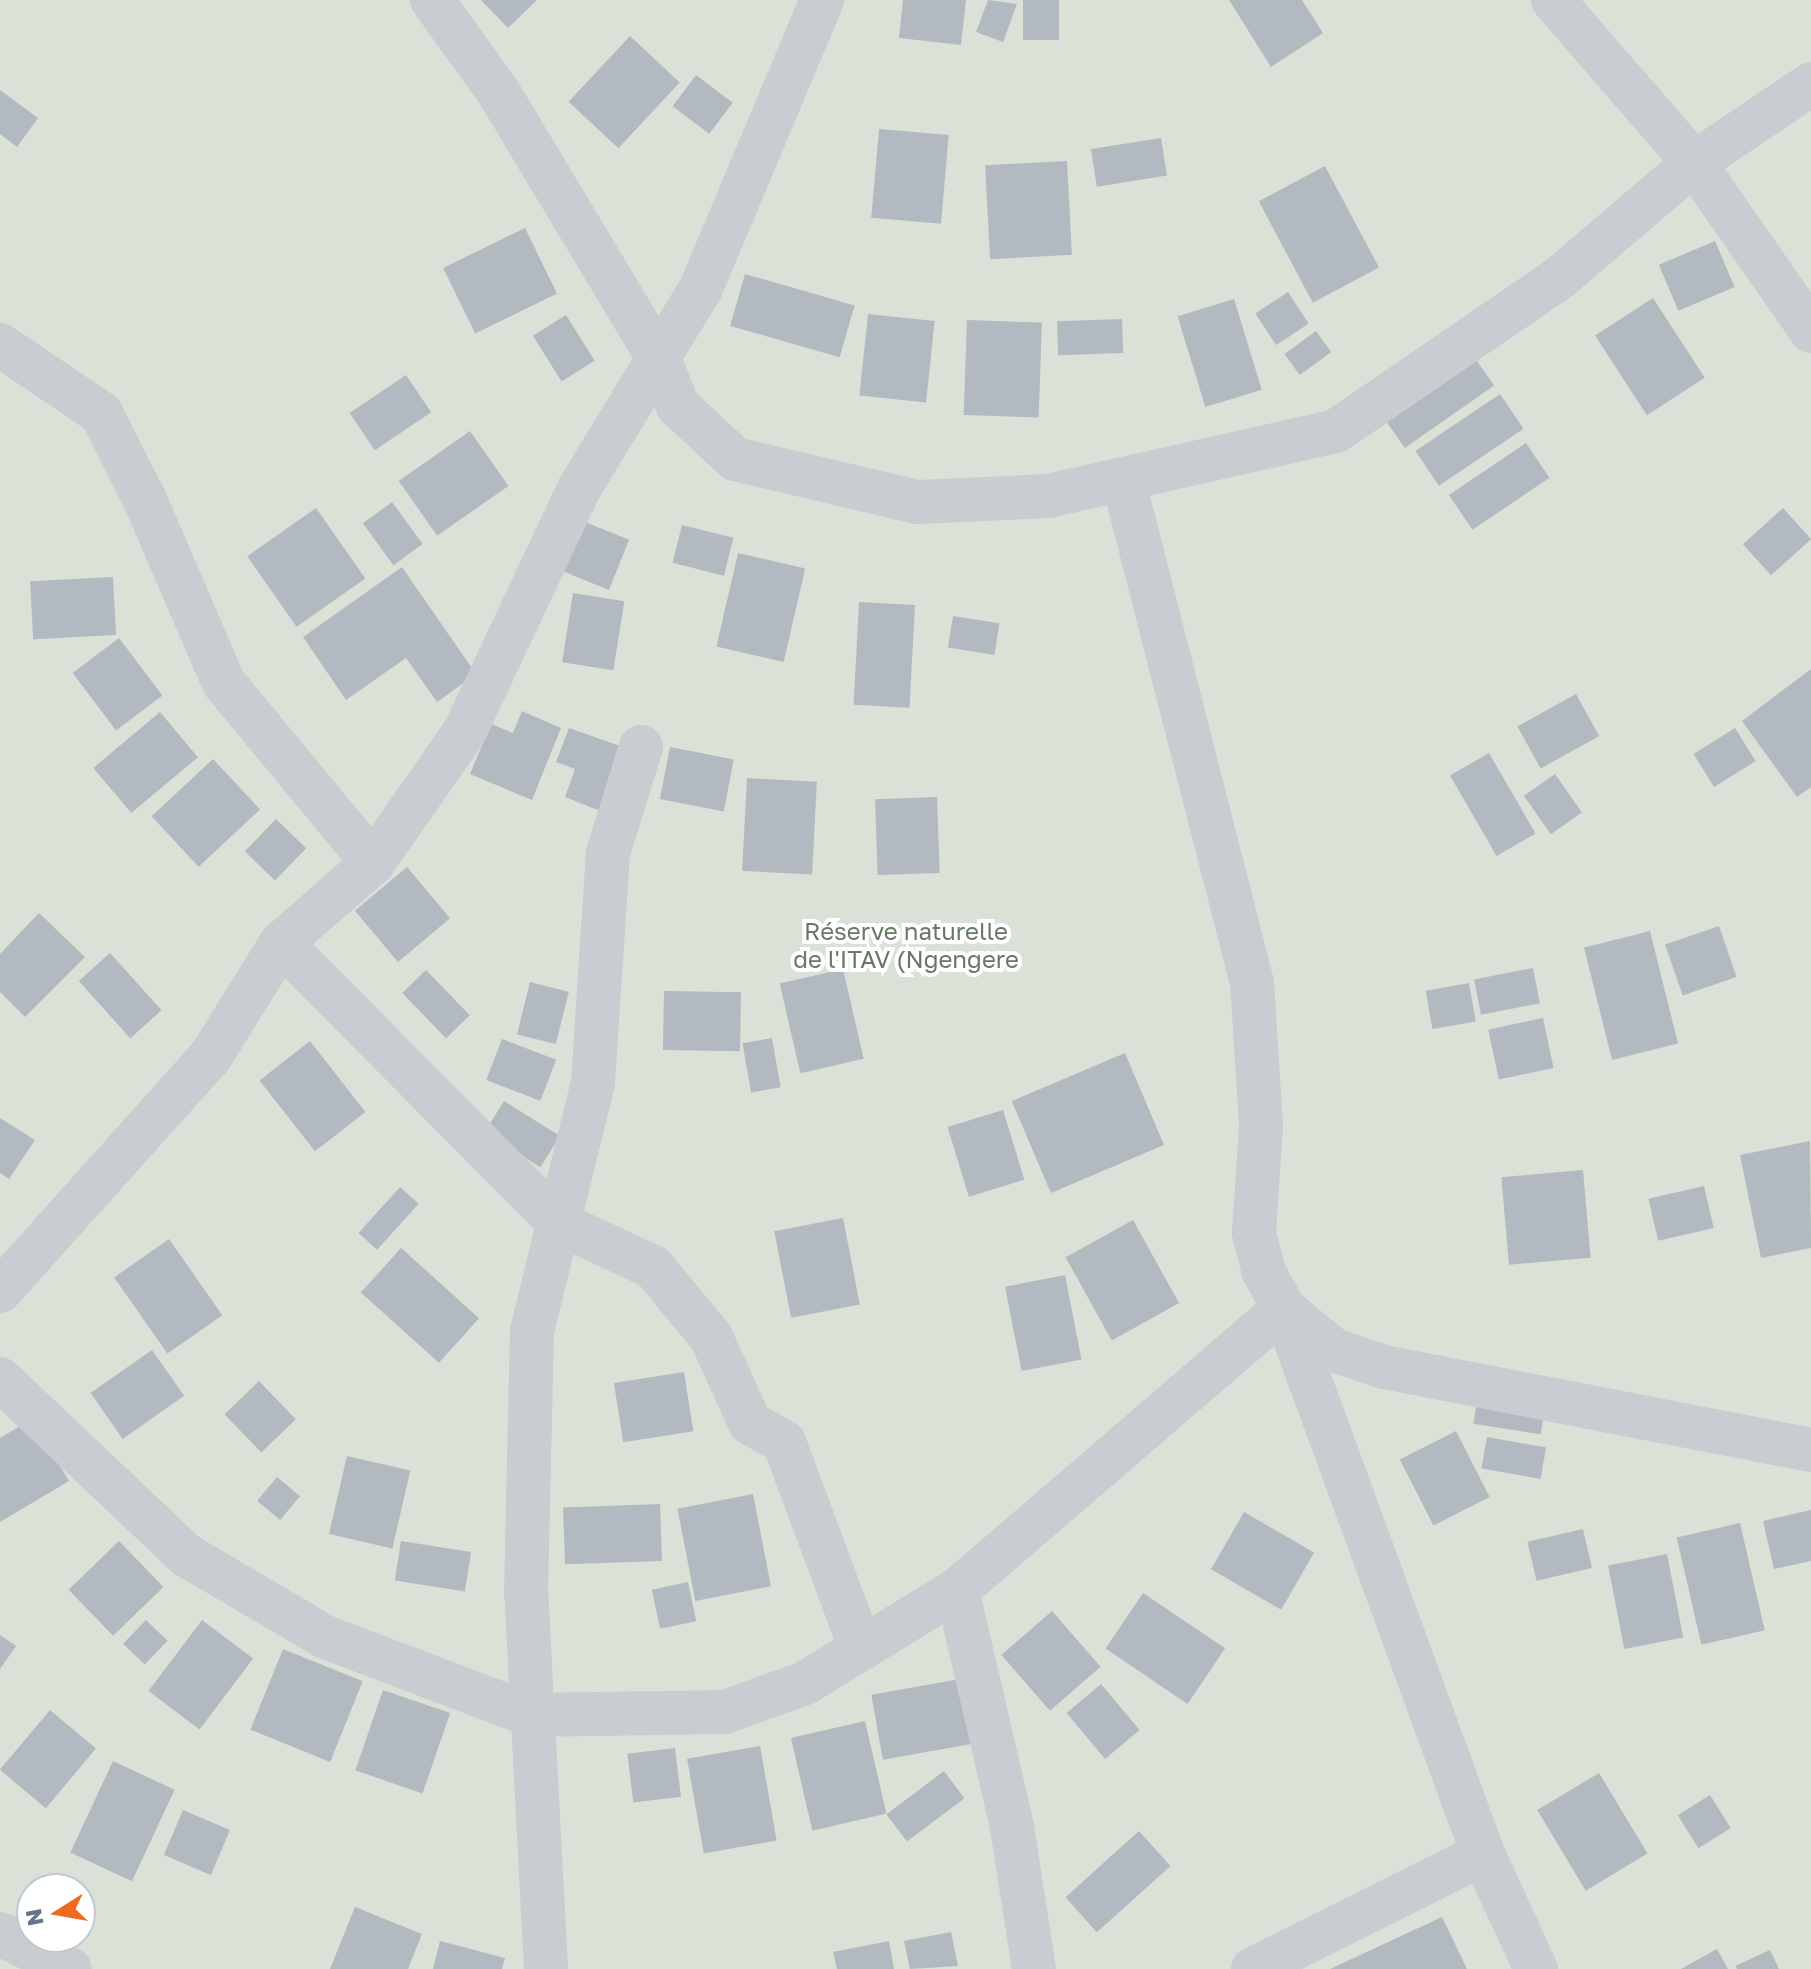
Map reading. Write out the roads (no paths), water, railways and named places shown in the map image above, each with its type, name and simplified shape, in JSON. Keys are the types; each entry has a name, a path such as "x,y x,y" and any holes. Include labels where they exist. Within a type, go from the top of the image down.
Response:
{"street":[{"path":"432,0 499,93 659,359 678,406 735,459 808,479 917,502 1048,496 1336,431 1558,279 1694,163 1811,84"},
{"path":"0,1291 211,1056 281,943 373,863 465,731 580,487 701,288 822,0"},
{"path":"1553,0 1694,163 1811,331"},
{"path":"0,345 101,413 145,500 224,683 373,863"},
{"path":"1123,479 1252,983 1261,1127 1254,1233 1263,1270 1284,1309 1483,1854 1536,1969"},
{"path":"546,1969 526,1593 532,1331 593,1083 608,853 641,747"},
{"path":"281,943 560,1224 653,1267 711,1337 750,1423 784,1442 861,1649"},
{"path":"1284,1309 1334,1350 1384,1367 1811,1450"},
{"path":"0,1379 186,1555 325,1637 531,1715 725,1712 805,1683 957,1590 1284,1309"},
{"path":"957,1590 1012,1827 1034,1969"},
{"path":"1253,1969 1483,1854"},
{"path":"0,1934 70,1969"}],"park label":[{"name":"Réserve naturelle de l'ITAV (Ngengere","path":"906,945"}]}
